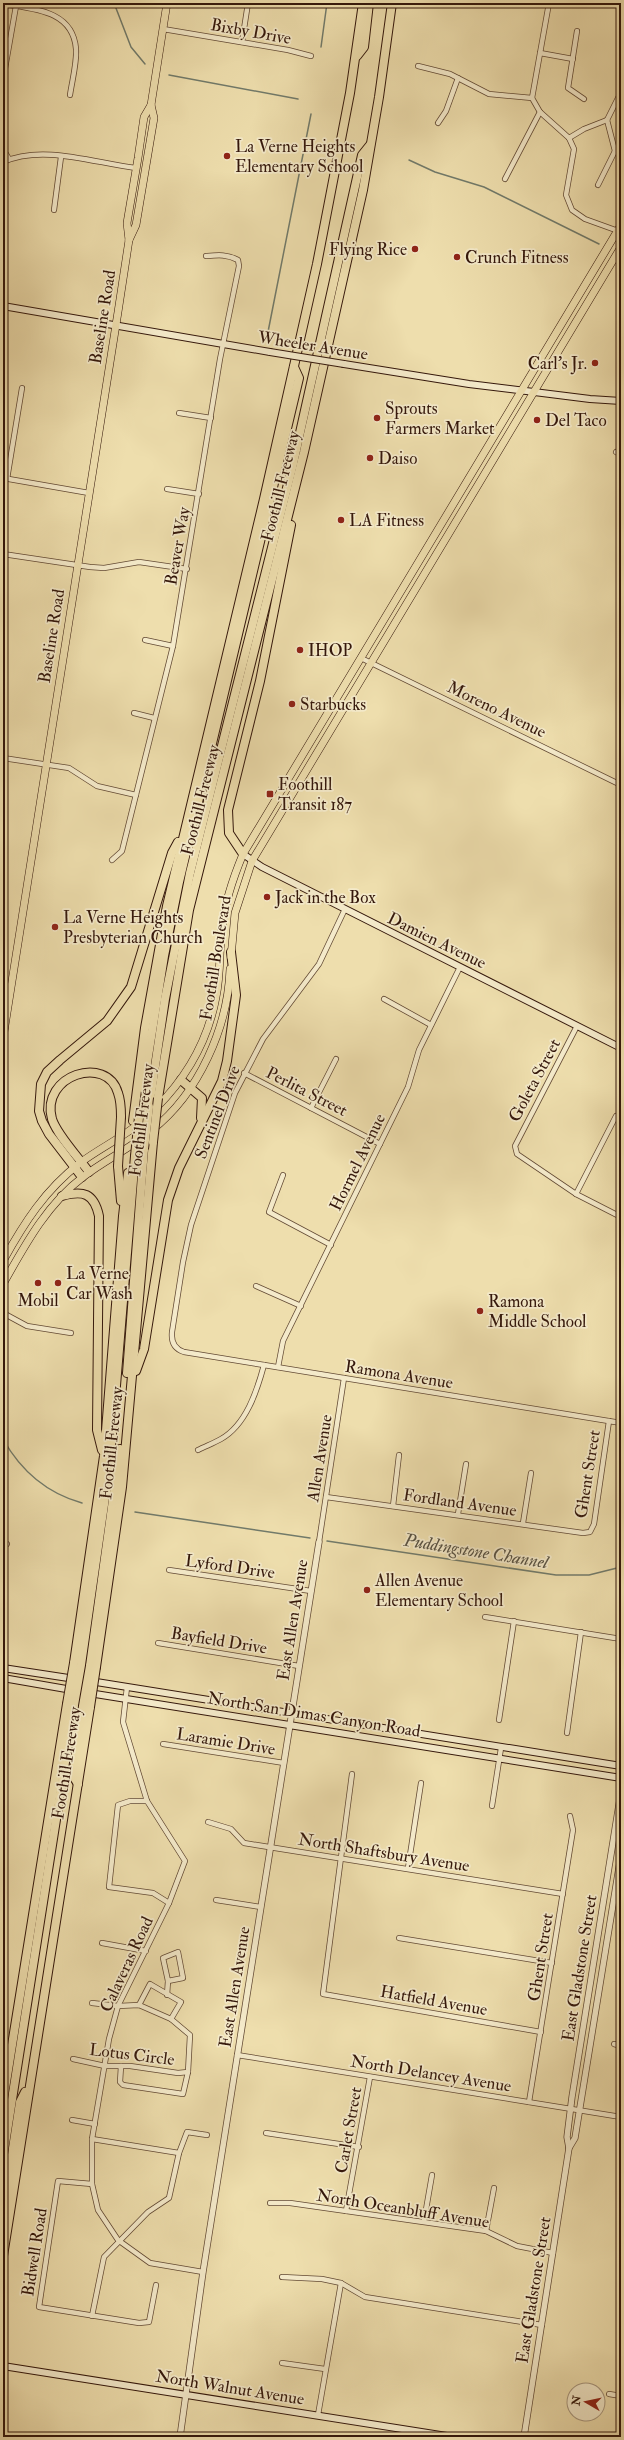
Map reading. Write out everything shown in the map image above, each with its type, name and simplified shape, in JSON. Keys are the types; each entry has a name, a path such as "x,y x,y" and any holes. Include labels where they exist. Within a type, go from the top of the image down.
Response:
{"highway":[{"name":"Foothill Freeway","path":"3,2102 77,1664 85,1593 104,1456 123,1216 132,1157 146,1020 167,906 183,833 294,367 333,186 356,56 363,3"},
{"path":"356,56 364,47 369,3"},
{"name":"Foothill Freeway","path":"3,2256 78,1784 87,1706 107,1577 132,1381 158,1098 189,910 304,452 347,262 371,145 392,3"},
{"path":"113,1531 144,1149 166,992 198,838 295,457 362,155 371,145"},
{"path":"136,1119 165,948 196,812 285,444 299,378 294,367"},
{"path":"243,854 229,833 228,810 260,681 304,452"},
{"path":"82,1177 49,1134 42,1121 39,1111 41,1084 47,1072 107,1021 131,987 172,853 183,833"},
{"path":"132,1381 144,1349 168,1200 180,1168 222,1081 232,1032 236,995 231,952"},
{"path":"89,1172 53,1120 51,1108 58,1087 65,1079 76,1074 87,1072 106,1078 118,1092 121,1117 118,1166 123,1216"},
{"path":"181,1080 202,1098 203,1112 200,1125"},
{"path":"77,1664 92,1588 100,1537 117,1393 132,1157"},
{"path":"62,1196 80,1192 90,1196 97,1206 99,1216 97,1430 104,1456"},
{"path":"3,2157 71,1704"},
{"path":"3,2214 20,2102 29,2086"}],"main road":[{"name":"Baseline Road","path":"3,1038 6,1005 116,326 129,240 127,224 144,117 151,105 167,3"},
{"name":"Baseline Road","path":"129,240 136,225 154,118 151,105"},
{"name":"Foothill Boulevard","path":"3,1261 38,1202 74,1168 124,1136 149,1114 181,1080 199,1051 212,1015 219,978 224,910 229,890 243,854 601,258 620,229"},
{"name":"Foothill Boulevard","path":"3,1284 42,1218 62,1196 82,1177 129,1148 158,1125 190,1087 209,1055 223,1016 230,978 231,952 237,907 252,862 621,247"},
{"name":"Wheeler Avenue","path":"3,306 223,345 344,364 534,392 621,401"},
{"name":"Damien Avenue","path":"243,854 252,862 621,1048"},
{"name":"North San Dimas Canyon Road","path":"3,1668 621,1766"},
{"name":"North San Dimas Canyon Road","path":"3,1678 621,1778"},
{"name":"North Walnut Avenue","path":"3,2366 453,2437"}],"street":[{"path":"242,42 248,3"},
{"path":"549,3 532,98 540,112 569,138 574,149 566,190 568,203 578,215 620,229"},
{"path":"3,4 46,12 57,16 71,30 76,50 70,95"},
{"path":"3,80 16,6"},
{"name":"Bixby Drive","path":"163,29 242,42 311,56"},
{"path":"577,31 569,89 584,99"},
{"path":"540,53 573,58"},
{"path":"418,66 450,74 489,94 532,98"},
{"path":"438,123 446,111 458,78"},
{"path":"598,185 615,151 608,120 621,92"},
{"path":"505,179 540,112"},
{"path":"569,138 584,129 608,120"},
{"path":"3,149 9,160"},
{"path":"615,151 621,155"},
{"path":"3,162 32,154 61,156 136,168"},
{"path":"54,210 61,156"},
{"name":"Beaver Way","path":"112,860 122,852 173,646 223,345 239,266 238,260 232,257 223,255 206,256"},
{"path":"22,388 5,478 89,493"},
{"path":"179,414 211,418"},
{"path":"167,489 199,494"},
{"path":"3,554 78,566 104,568 139,562 187,569"},
{"path":"145,640 173,646"},
{"name":"Moreno Avenue","path":"361,658 621,785"},
{"path":"134,714 154,718"},
{"path":"3,758 69,768 97,786 136,795"},
{"name":"Sentinel Drive","path":"174,1346 172,1332 183,1262 191,1225 244,1073 263,1039 319,964 345,909"},
{"name":"Hormel Avenue","path":"278,1367 283,1341 408,1087 419,1050 460,967"},
{"path":"384,999 430,1026"},
{"name":"Goleta Street","path":"576,1194 517,1154 515,1146 577,1026"},
{"path":"312,1108 336,1059"},
{"name":"Perlita Street","path":"244,1073 380,1144"},
{"path":"616,1116 576,1194 621,1217"},
{"path":"283,1176 269,1212 331,1245"},
{"path":"256,1286 301,1306"},
{"path":"3,1313 27,1326 71,1334"},
{"name":"Ramona Avenue","path":"174,1346 184,1352 621,1423"},
{"path":"198,1450 222,1439 236,1424 258,1390 264,1365"},
{"name":"Allen Avenue","path":"319,1542 344,1378"},
{"name":"Ghent Street","path":"590,1532 594,1524 609,1421"},
{"path":"392,1506 399,1455"},
{"path":"458,1514 466,1464"},
{"path":"523,1523 531,1473"},
{"name":"Fordland Avenue","path":"326,1497 523,1523 583,1533 590,1532"},
{"name":"East Allen Avenue","path":"180,2437 203,2272 319,1542"},
{"name":"Lyford Drive","path":"169,1570 311,1591"},
{"path":"485,1617 621,1639"},
{"path":"499,1720 514,1621"},
{"path":"567,1733 581,1632"},
{"name":"Bayfield Drive","path":"158,1643 299,1666"},
{"name":"Calaveras Road","path":"127,1687 124,1722 146,1801 185,1861 146,1951 118,2006 109,2039 92,2139 92,2184 98,2210 118,2240 150,2263 203,2272"},
{"name":"Laramie Drive","path":"163,1744 284,1763"},
{"path":"492,1806 501,1748"},
{"path":"343,1858 352,1774"},
{"path":"408,1868 421,1783"},
{"name":"East Gladstone Street","path":"524,2437 569,2148 567,2137 571,2109 621,1792"},
{"path":"146,1801 130,1801 118,1805 109,1887 153,1893 168,1903"},
{"name":"Ghent Street","path":"529,2102 573,1830 570,1816"},
{"name":"North Shaftsbury Avenue","path":"208,1822 231,1829 244,1843 408,1868 563,1894"},
{"name":"East Gladstone Street","path":"569,2148 575,2138 621,1855"},
{"name":"Hatfield Avenue","path":"343,1858 323,1994 541,2032"},
{"path":"216,1900 261,1907"},
{"path":"399,1938 552,1963"},
{"path":"102,1943 146,1951"},
{"path":"167,1995 168,1982 163,1958 178,1952 183,1978 168,1982"},
{"path":"138,2005 150,1984 181,2002 171,2019"},
{"path":"92,2003 118,2006 138,2005 171,2019 190,2036 188,2072 183,2094 123,2085 120,2082 121,2066"},
{"path":"614,2044 621,2046"},
{"name":"North Delancey Avenue","path":"237,2055 621,2117"},
{"name":"Lotus Circle","path":"73,2059 105,2066 121,2066 178,2073 188,2072"},
{"name":"Carlet Street","path":"346,2211 359,2148 370,2077"},
{"path":"72,2120 95,2124"},
{"path":"92,2316 104,2257 118,2240 148,2212 170,2198 179,2153 187,2132 207,2135"},
{"path":"266,2133 359,2148"},
{"path":"92,2139 179,2153"},
{"path":"424,2221 432,2174"},
{"name":"Bidwell Road","path":"92,2184 58,2181 39,2307 138,2324 149,2322 156,2285"},
{"path":"486,2231 494,2188"},
{"name":"North Oceanbluff Avenue","path":"270,2203 424,2221 486,2231 517,2246 553,2253"},
{"path":"282,2277 322,2279 341,2283 366,2297 542,2325"},
{"path":"318,2415 341,2283"},
{"path":"282,2363 325,2369"},
{"path":"609,2394 621,2396"}],"waterway":[{"path":"114,3 131,47 145,64"},
{"path":"321,47 327,3"},
{"path":"169,75 298,99"},
{"path":"267,337 311,114"},
{"path":"409,160 435,172 484,187 599,244"},
{"name":"Puddingstone Channel","path":"3,1439 10,1451 26,1471 46,1487 69,1499 82,1503"},
{"name":"Puddingstone Channel","path":"135,1512 310,1538"},
{"name":"Puddingstone Channel","path":"327,1541 556,1575 589,1575 621,1567"}],"place":[{"name":"La Verne Heights Elementary School","path":"227,156"},
{"name":"Flying Rice","path":"415,249"},
{"name":"Crunch Fitness","path":"457,257"},
{"name":"Carl's Jr.","path":"595,363"},
{"name":"Sprouts Farmers Market","path":"377,418"},
{"name":"Del Taco","path":"537,420"},
{"name":"Daiso","path":"370,458"},
{"name":"LA Fitness","path":"341,520"},
{"name":"IHOP","path":"300,650"},
{"name":"Starbucks","path":"292,704"},
{"name":"Foothill Transit 187","path":"270,794"},
{"name":"Jack in the Box","path":"267,897"},
{"name":"La Verne Heights Presbyterian Church","path":"55,927"},
{"name":"Mobil","path":"38,1283"},
{"name":"La Verne Car Wash","path":"58,1283"},
{"name":"Ramona Middle School","path":"480,1311"},
{"name":"Allen Avenue Elementary School","path":"367,1590"}]}
